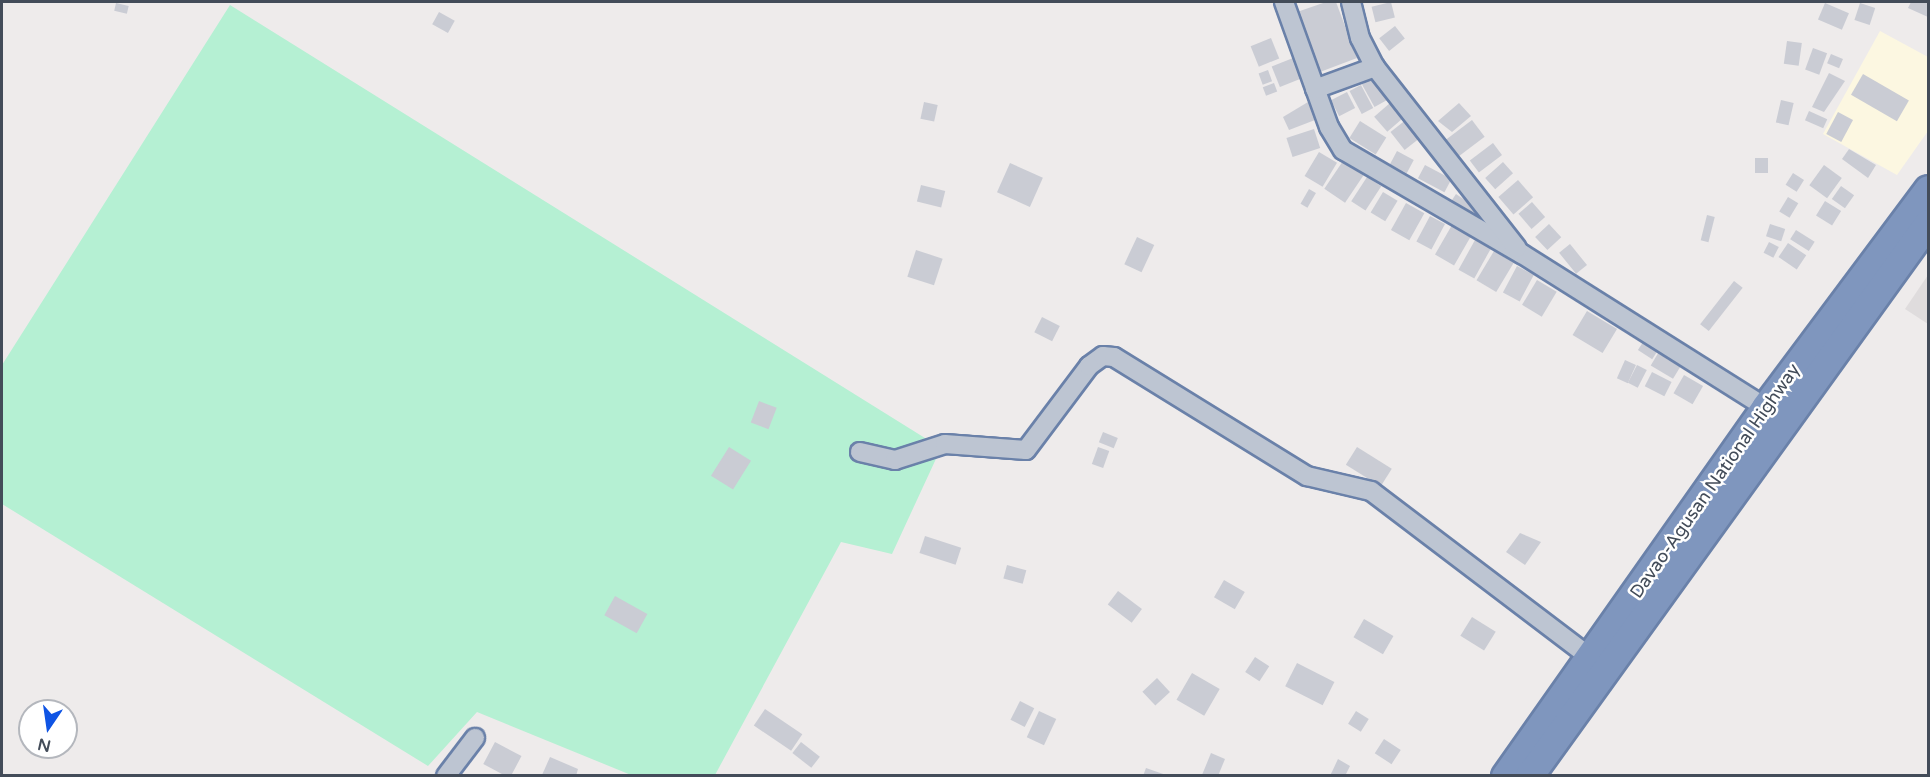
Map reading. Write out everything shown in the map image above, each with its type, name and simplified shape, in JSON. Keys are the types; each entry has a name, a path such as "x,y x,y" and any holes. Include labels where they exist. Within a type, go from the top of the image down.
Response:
{"highway":[{"name":"Davao-Agusan National Highway","path":"1844,321 1929,189"},
{"name":"Davao-Agusan National Highway","path":"1505,776 1588,672 1774,413 1844,321 1929,223"},
{"name":"Davao-Agusan National Highway","path":"1529,776 1588,672"}],"street":[{"path":"1284,2 1315,89 1343,150 1522,254 1774,413"},
{"path":"1351,2 1360,38 1375,67 1522,254"},
{"path":"1315,89 1375,67"},
{"path":"860,452 895,460 945,444 1026,450 1089,366 1103,356 1114,357 1307,476 1371,491 1588,672"},
{"path":"446,776 475,738"}],"shaded area":[{"path":"1880,31 1928,57 1928,131 1897,175 1823,134"},
{"path":"1928,275 1928,324 1905,309"}],"green space":[{"path":"230,5 941,448 892,554 841,542 715,775 631,775 477,712 428,766 2,504 2,365"}],"building":[{"path":"1326,2 1336,2 1357,58 1320,72 1297,12"},
{"path":"1391,2 1395,18 1375,22 1372,7"},
{"path":"1911,2 1928,2 1928,17 1908,8"},
{"path":"116,3 129,6 127,14 114,11"},
{"path":"1825,3 1849,13 1842,30 1818,20"},
{"path":"1860,3 1875,8 1870,25 1854,20"},
{"path":"439,12 455,21 448,33 432,24"},
{"path":"1395,26 1405,39 1389,51 1379,38"},
{"path":"1271,38 1279,58 1259,67 1251,46"},
{"path":"1787,41 1802,43 1799,66 1784,64"},
{"path":"1813,48 1827,53 1819,75 1805,70"},
{"path":"1831,54 1843,59 1839,68 1827,63"},
{"path":"1293,58 1301,78 1280,87 1272,67"},
{"path":"1268,70 1272,81 1263,85 1259,73"},
{"path":"1829,73 1845,81 1824,112 1812,107"},
{"path":"1863,74 1909,100 1897,121 1851,95"},
{"path":"1375,77 1388,100 1374,107 1362,84"},
{"path":"1274,83 1277,91 1266,96 1263,87"},
{"path":"1361,85 1373,108 1362,114 1350,91"},
{"path":"1347,92 1355,108 1339,116 1331,100"},
{"path":"1781,100 1794,103 1788,125 1776,122"},
{"path":"924,102 938,105 934,122 920,119"},
{"path":"1308,102 1315,120 1289,130 1283,117"},
{"path":"1390,103 1403,118 1387,132 1374,117"},
{"path":"1459,103 1471,116 1452,132 1438,121"},
{"path":"1809,111 1827,119 1823,128 1805,120"},
{"path":"1838,112 1853,120 1841,142 1826,134"},
{"path":"1407,119 1421,137 1405,150 1390,132"},
{"path":"1472,120 1485,137 1457,157 1445,140"},
{"path":"1360,121 1386,137 1376,154 1349,138"},
{"path":"1314,129 1320,148 1293,157 1286,138"},
{"path":"1493,143 1502,155 1479,172 1470,160"},
{"path":"1849,149 1876,165 1868,178 1842,159"},
{"path":"1397,151 1414,160 1407,173 1390,164"},
{"path":"1319,152 1337,163 1323,187 1305,176"},
{"path":"1345,158 1366,172 1345,203 1324,189"},
{"path":"1755,158 1768,158 1768,173 1755,173"},
{"path":"1503,162 1513,173 1495,189 1485,178"},
{"path":"1010,163 1043,178 1030,207 997,192"},
{"path":"1425,165 1451,179 1444,192 1418,178"},
{"path":"1824,165 1842,178 1827,198 1809,185"},
{"path":"1793,173 1804,180 1797,192 1786,185"},
{"path":"1367,177 1381,186 1365,211 1351,201"},
{"path":"1518,180 1533,197 1513,214 1498,197"},
{"path":"921,185 945,191 941,208 917,201"},
{"path":"1841,186 1854,195 1845,208 1832,199"},
{"path":"1309,189 1316,193 1307,208 1300,204"},
{"path":"1383,192 1398,201 1385,221 1371,213"},
{"path":"1456,194 1477,208 1472,215 1452,201"},
{"path":"1788,197 1798,203 1790,218 1779,212"},
{"path":"1825,201 1841,211 1832,225 1816,215"},
{"path":"1532,202 1545,217 1532,229 1518,214"},
{"path":"1406,203 1424,213 1409,240 1391,230"},
{"path":"1707,215 1715,217 1708,242 1701,240"},
{"path":"1430,216 1445,224 1431,250 1416,242"},
{"path":"1549,224 1561,237 1547,250 1535,237"},
{"path":"1770,224 1785,229 1781,241 1766,236"},
{"path":"1452,225 1471,236 1454,265 1435,254"},
{"path":"1796,230 1815,242 1809,251 1790,239"},
{"path":"1137,237 1154,245 1142,272 1124,264"},
{"path":"1475,240 1491,249 1474,278 1459,270"},
{"path":"1769,242 1779,247 1773,258 1764,253"},
{"path":"1788,243 1806,255 1797,269 1778,257"},
{"path":"1570,244 1587,265 1576,274 1559,253"},
{"path":"916,250 943,259 934,285 907,277"},
{"path":"1494,251 1514,263 1496,292 1476,280"},
{"path":"1517,266 1534,275 1520,301 1503,292"},
{"path":"1537,280 1557,292 1542,317 1522,305"},
{"path":"1734,281 1743,288 1709,331 1700,324"},
{"path":"1587,311 1617,329 1603,353 1573,335"},
{"path":"1042,317 1060,326 1052,341 1034,332"},
{"path":"1645,339 1659,348 1652,359 1638,350"},
{"path":"1660,350 1682,363 1673,379 1651,365"},
{"path":"1625,360 1636,365 1628,383 1617,378"},
{"path":"1637,365 1647,370 1638,388 1628,383"},
{"path":"1652,372 1672,382 1664,396 1645,386"},
{"path":"1684,375 1703,386 1693,404 1674,393"},
{"path":"759,401 777,408 768,429 751,422"},
{"path":"1103,432 1118,438 1114,448 1099,442"},
{"path":"729,447 751,461 733,490 711,476"},
{"path":"1098,447 1109,451 1103,468 1092,464"},
{"path":"1357,447 1392,469 1381,487 1346,465"},
{"path":"1520,533 1541,542 1525,565 1506,552"},
{"path":"925,536 961,548 956,565 919,553"},
{"path":"1007,565 1026,570 1023,584 1003,579"},
{"path":"1224,580 1245,592 1235,609 1214,597"},
{"path":"1118,591 1142,609 1132,623 1108,605"},
{"path":"615,596 647,614 637,633 604,615"},
{"path":"1472,617 1496,632 1484,650 1460,636"},
{"path":"1364,619 1393,636 1383,654 1354,637"},
{"path":"1255,657 1269,666 1259,681 1245,672"},
{"path":"1297,663 1334,682 1323,705 1285,686"},
{"path":"1192,673 1220,689 1204,716 1176,700"},
{"path":"1157,678 1170,692 1155,706 1142,692"},
{"path":"1020,701 1034,708 1025,727 1010,720"},
{"path":"765,709 802,734 791,751 754,726"},
{"path":"1039,711 1056,719 1044,745 1027,737"},
{"path":"1356,711 1369,719 1361,732 1348,724"},
{"path":"1384,739 1401,750 1392,764 1375,753"},
{"path":"495,742 521,756 511,776 506,776 483,764"},
{"path":"801,742 820,757 811,768 792,753"},
{"path":"1211,753 1225,759 1218,776 1202,775"},
{"path":"550,757 578,769 576,776 542,775"},
{"path":"1338,759 1350,766 1345,776 1330,776"},
{"path":"1146,768 1166,775 1166,776 1143,776"}]}
